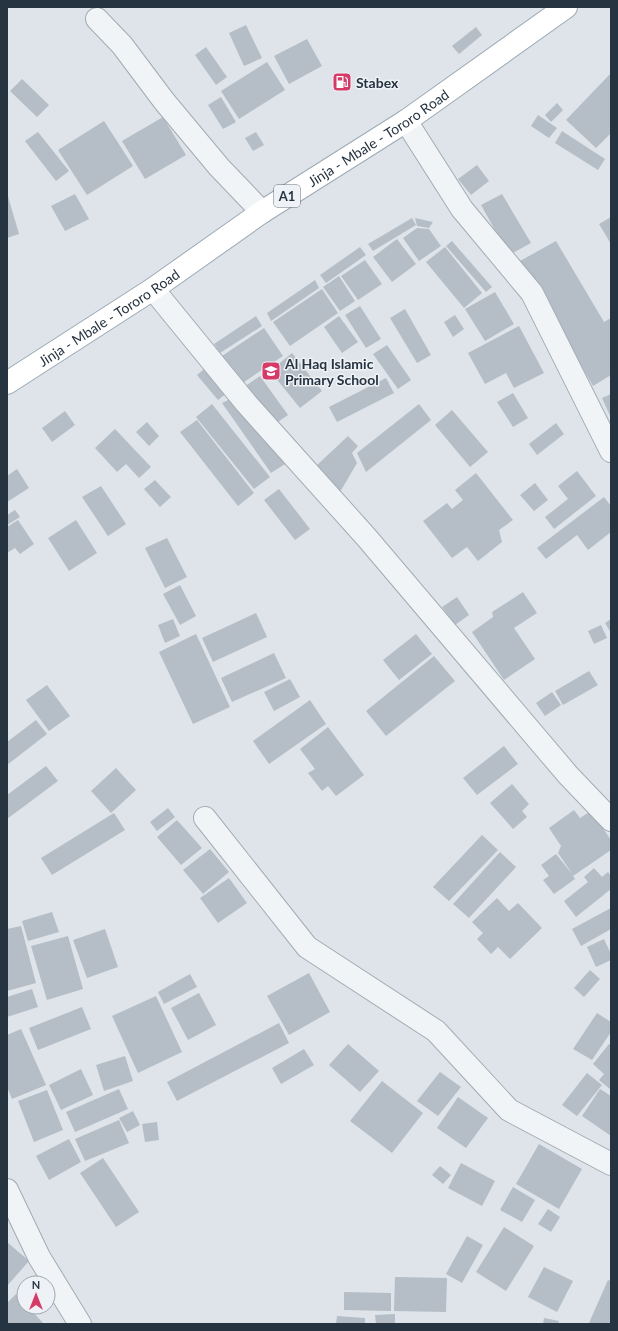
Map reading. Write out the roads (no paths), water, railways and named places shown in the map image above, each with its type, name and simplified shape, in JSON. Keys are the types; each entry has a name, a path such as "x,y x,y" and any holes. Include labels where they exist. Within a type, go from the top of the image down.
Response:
{"main road":[{"name":"Jinja - Mbale - Tororo Road","path":"7,383 153,290 262,212 406,121 566,7"}],"street":[{"path":"97,19 122,45 164,101 219,167 262,212"},
{"path":"406,121 462,209 532,293 611,451"},
{"path":"153,290 246,403 367,538 568,775 611,820"},
{"path":"205,818 307,947 436,1031 509,1110 611,1164"},
{"path":"7,1190 39,1257 80,1324"}],"place":[{"name":"Stabex","path":"342,82"},
{"name":"Al Haq Islamic Primary School","path":"271,371"}]}
